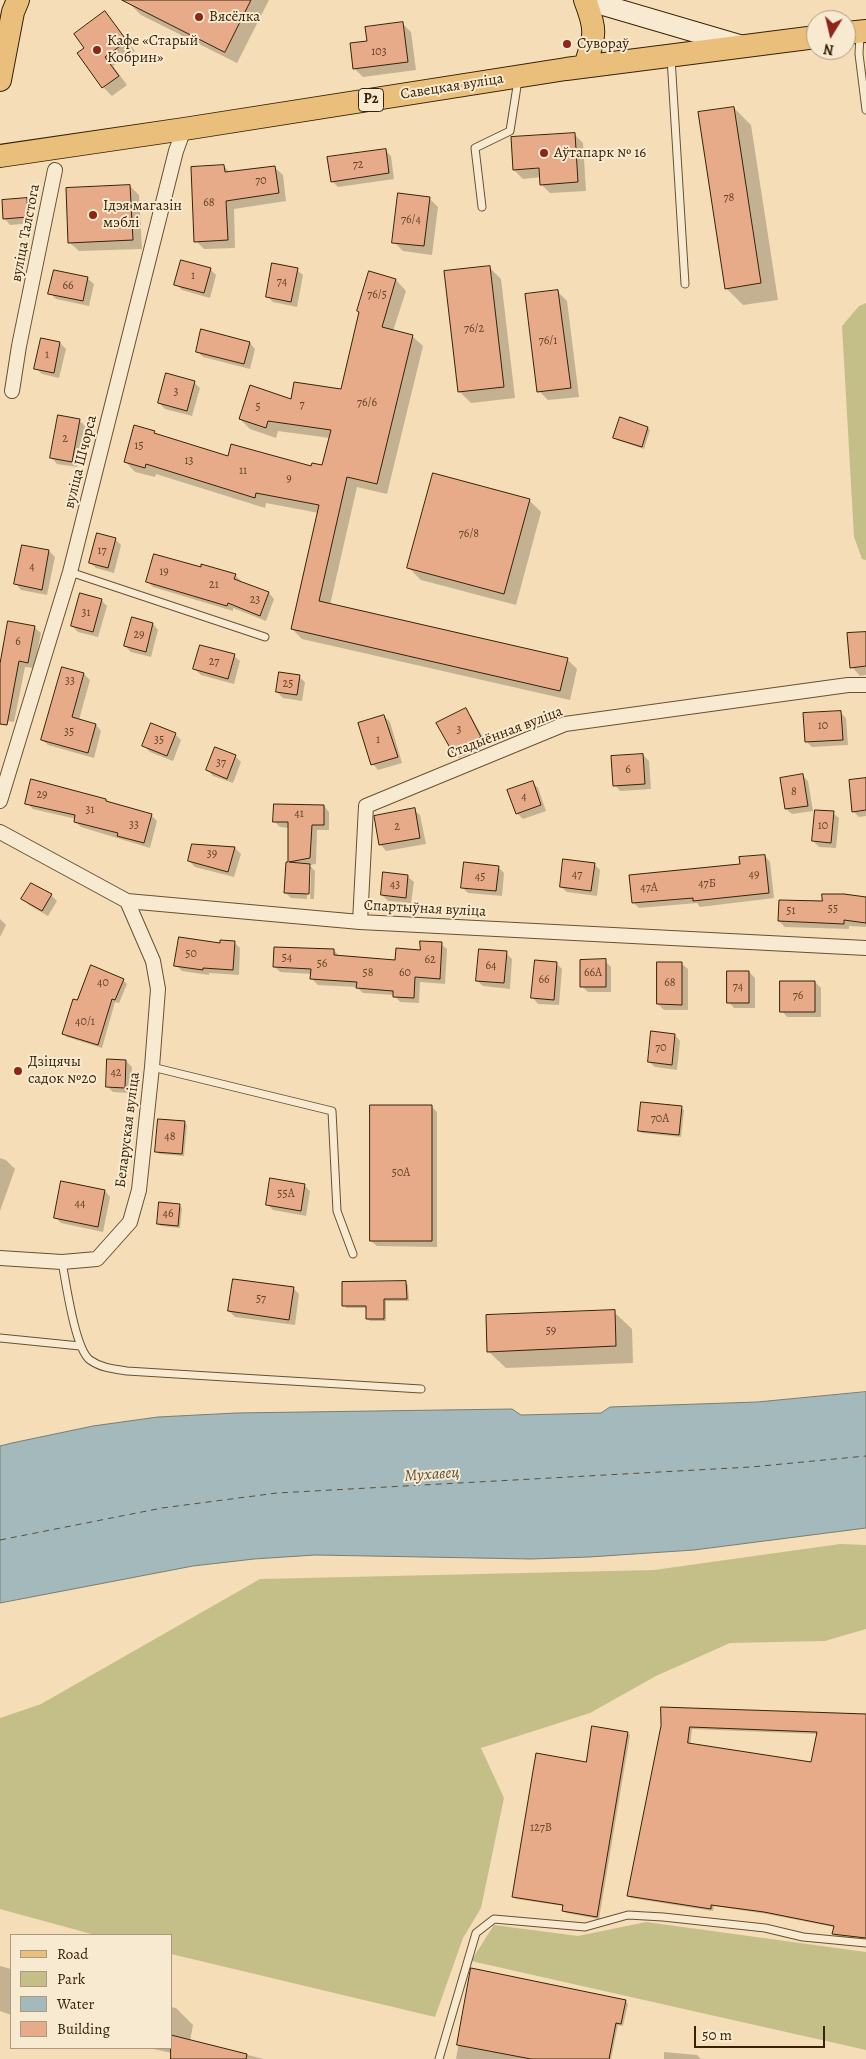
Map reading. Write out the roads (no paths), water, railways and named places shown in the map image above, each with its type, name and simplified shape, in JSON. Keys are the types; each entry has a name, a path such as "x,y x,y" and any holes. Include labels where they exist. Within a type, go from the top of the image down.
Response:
{"main road":[{"path":"0,80 3,48 18,0"},
{"path":"586,0 743,46"},
{"path":"585,66 594,41 595,30 586,0"},
{"name":"Савецкая вуліца","path":"0,156 585,66 806,38"}],"street":[{"name":"вуліца Шчорса","path":"0,801 70,572 176,150 184,129"},
{"name":"вуліца Талстога","path":"12,391 19,346 55,170"},
{"name":"Стадыённая вуліца","path":"360,922 366,806 565,724 866,684"},
{"name":"Спартыўная вуліца","path":"0,832 127,901 360,922 866,948"},
{"name":"Беларуская вуліца","path":"0,1258 62,1262 97,1259 130,1222 139,1190 144,1156 158,989 153,960 127,901"}],"lane":[{"path":"857,32 866,110"},
{"path":"671,55 684,284"},
{"path":"482,208 475,148 510,130 518,77"},
{"path":"70,572 265,637"},
{"path":"152,1067 332,1111 337,1211 353,1254"},
{"path":"62,1262 80,1346 88,1359 103,1367 127,1371 421,1389"},
{"path":"0,1338 80,1346"},
{"path":"439,2059 476,1933 494,1919 585,1927 628,1915 663,1917 765,1928 802,1937 866,1943"}],"water":[{"name":"Мухавец","path":"866,1392 866,1528 694,1550 589,1557 531,1559 315,1555 254,1559 193,1566 0,1603 0,1446 12,1443 93,1426 158,1417 236,1413 512,1409 521,1415 601,1413 610,1407 757,1402"}],"place":[{"name":"Вясёлка","path":"199,17"},
{"name":"Сувораў","path":"567,44"},
{"name":"Кафе «Старый Кобрин»","path":"97,50"},
{"name":"Аўтапарк № 16","path":"544,153"},
{"name":"Ідэя магазін мэблі","path":"93,215"},
{"name":"Дзіцячы садок №20","path":"18,1071"}]}
